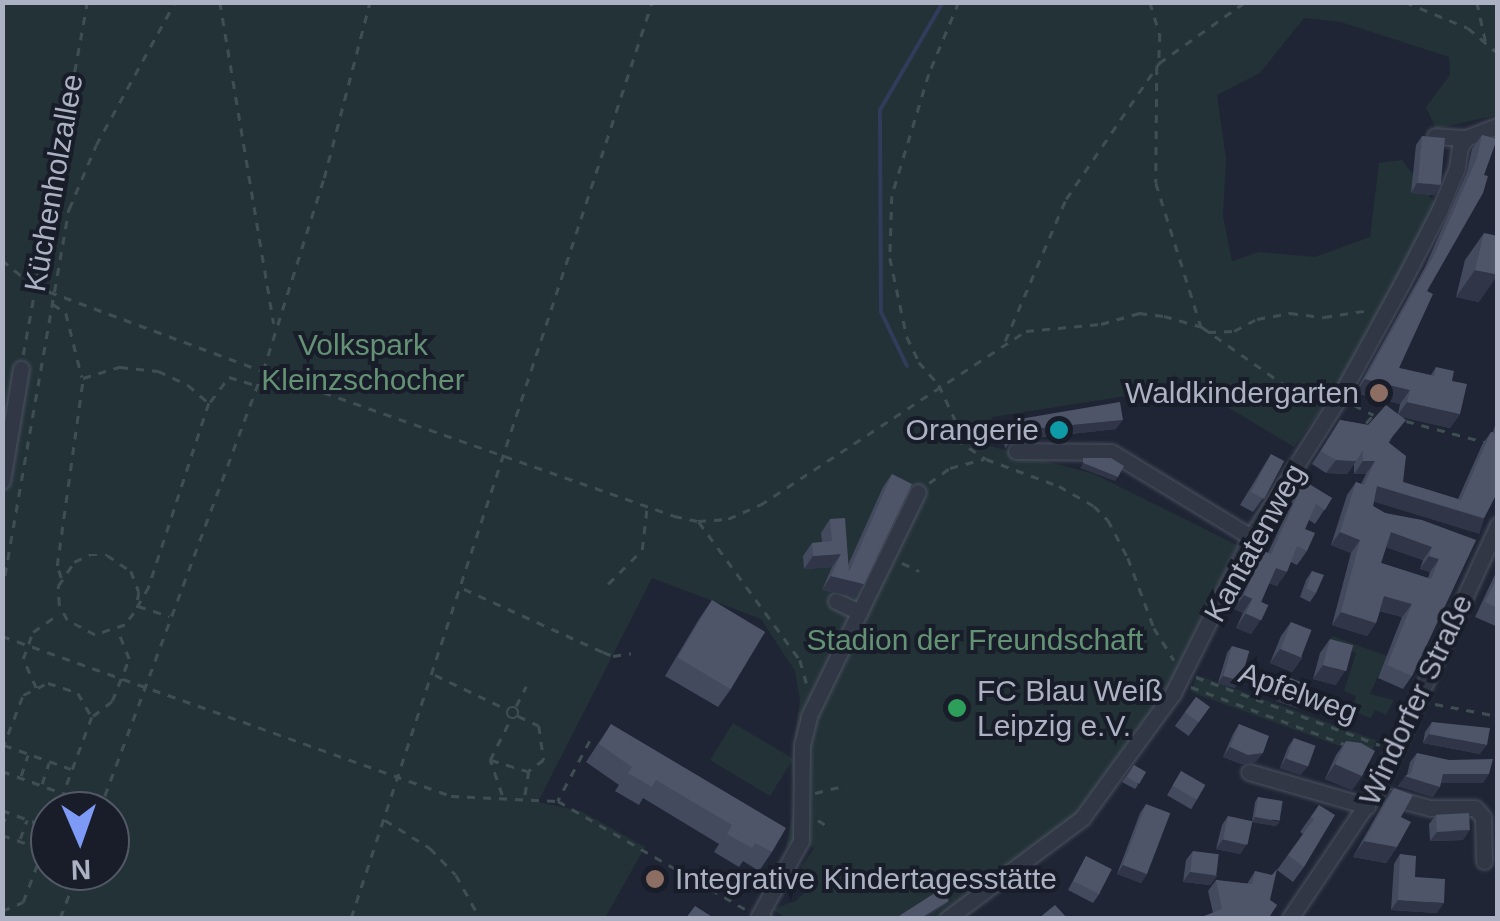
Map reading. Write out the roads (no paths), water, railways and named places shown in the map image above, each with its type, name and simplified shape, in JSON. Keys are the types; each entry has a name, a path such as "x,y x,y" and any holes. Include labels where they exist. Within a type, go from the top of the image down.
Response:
{"street":[{"path":"1435,136 1466,138 1498,126"},
{"name":"Kantatenweg","path":"948,918 1082,818 1183,678 1251,537 1339,398 1440,210 1466,138"},
{"path":"2,481 21,369"},
{"path":"1016,452 1111,452 1251,537"},
{"path":"760,918 801,841 802,745 809,716 918,492"},
{"name":"Windorfer Straße","path":"1290,918 1376,790 1498,525"},
{"path":"836,602 860,612"},
{"path":"1249,772 1367,806"},
{"path":"1376,790 1430,808 1476,808 1483,818 1484,860"}],"waterway":[{"path":"907,366 881,312 880,110 943,2"}],"place":[{"name":"Waldkindergarten","path":"1379,393"},
{"name":"Orangerie","path":"1059,430"},
{"name":"FC Blau Weiß Leipzig e.V.","path":"957,708"},
{"name":"Integrative Kindertagesstätte","path":"655,879"}],"park label":[{"name":"Volkspark Kleinzschocher","path":"363,362"},
{"name":"Stadion der Freundschaft","path":"975,640"}]}
